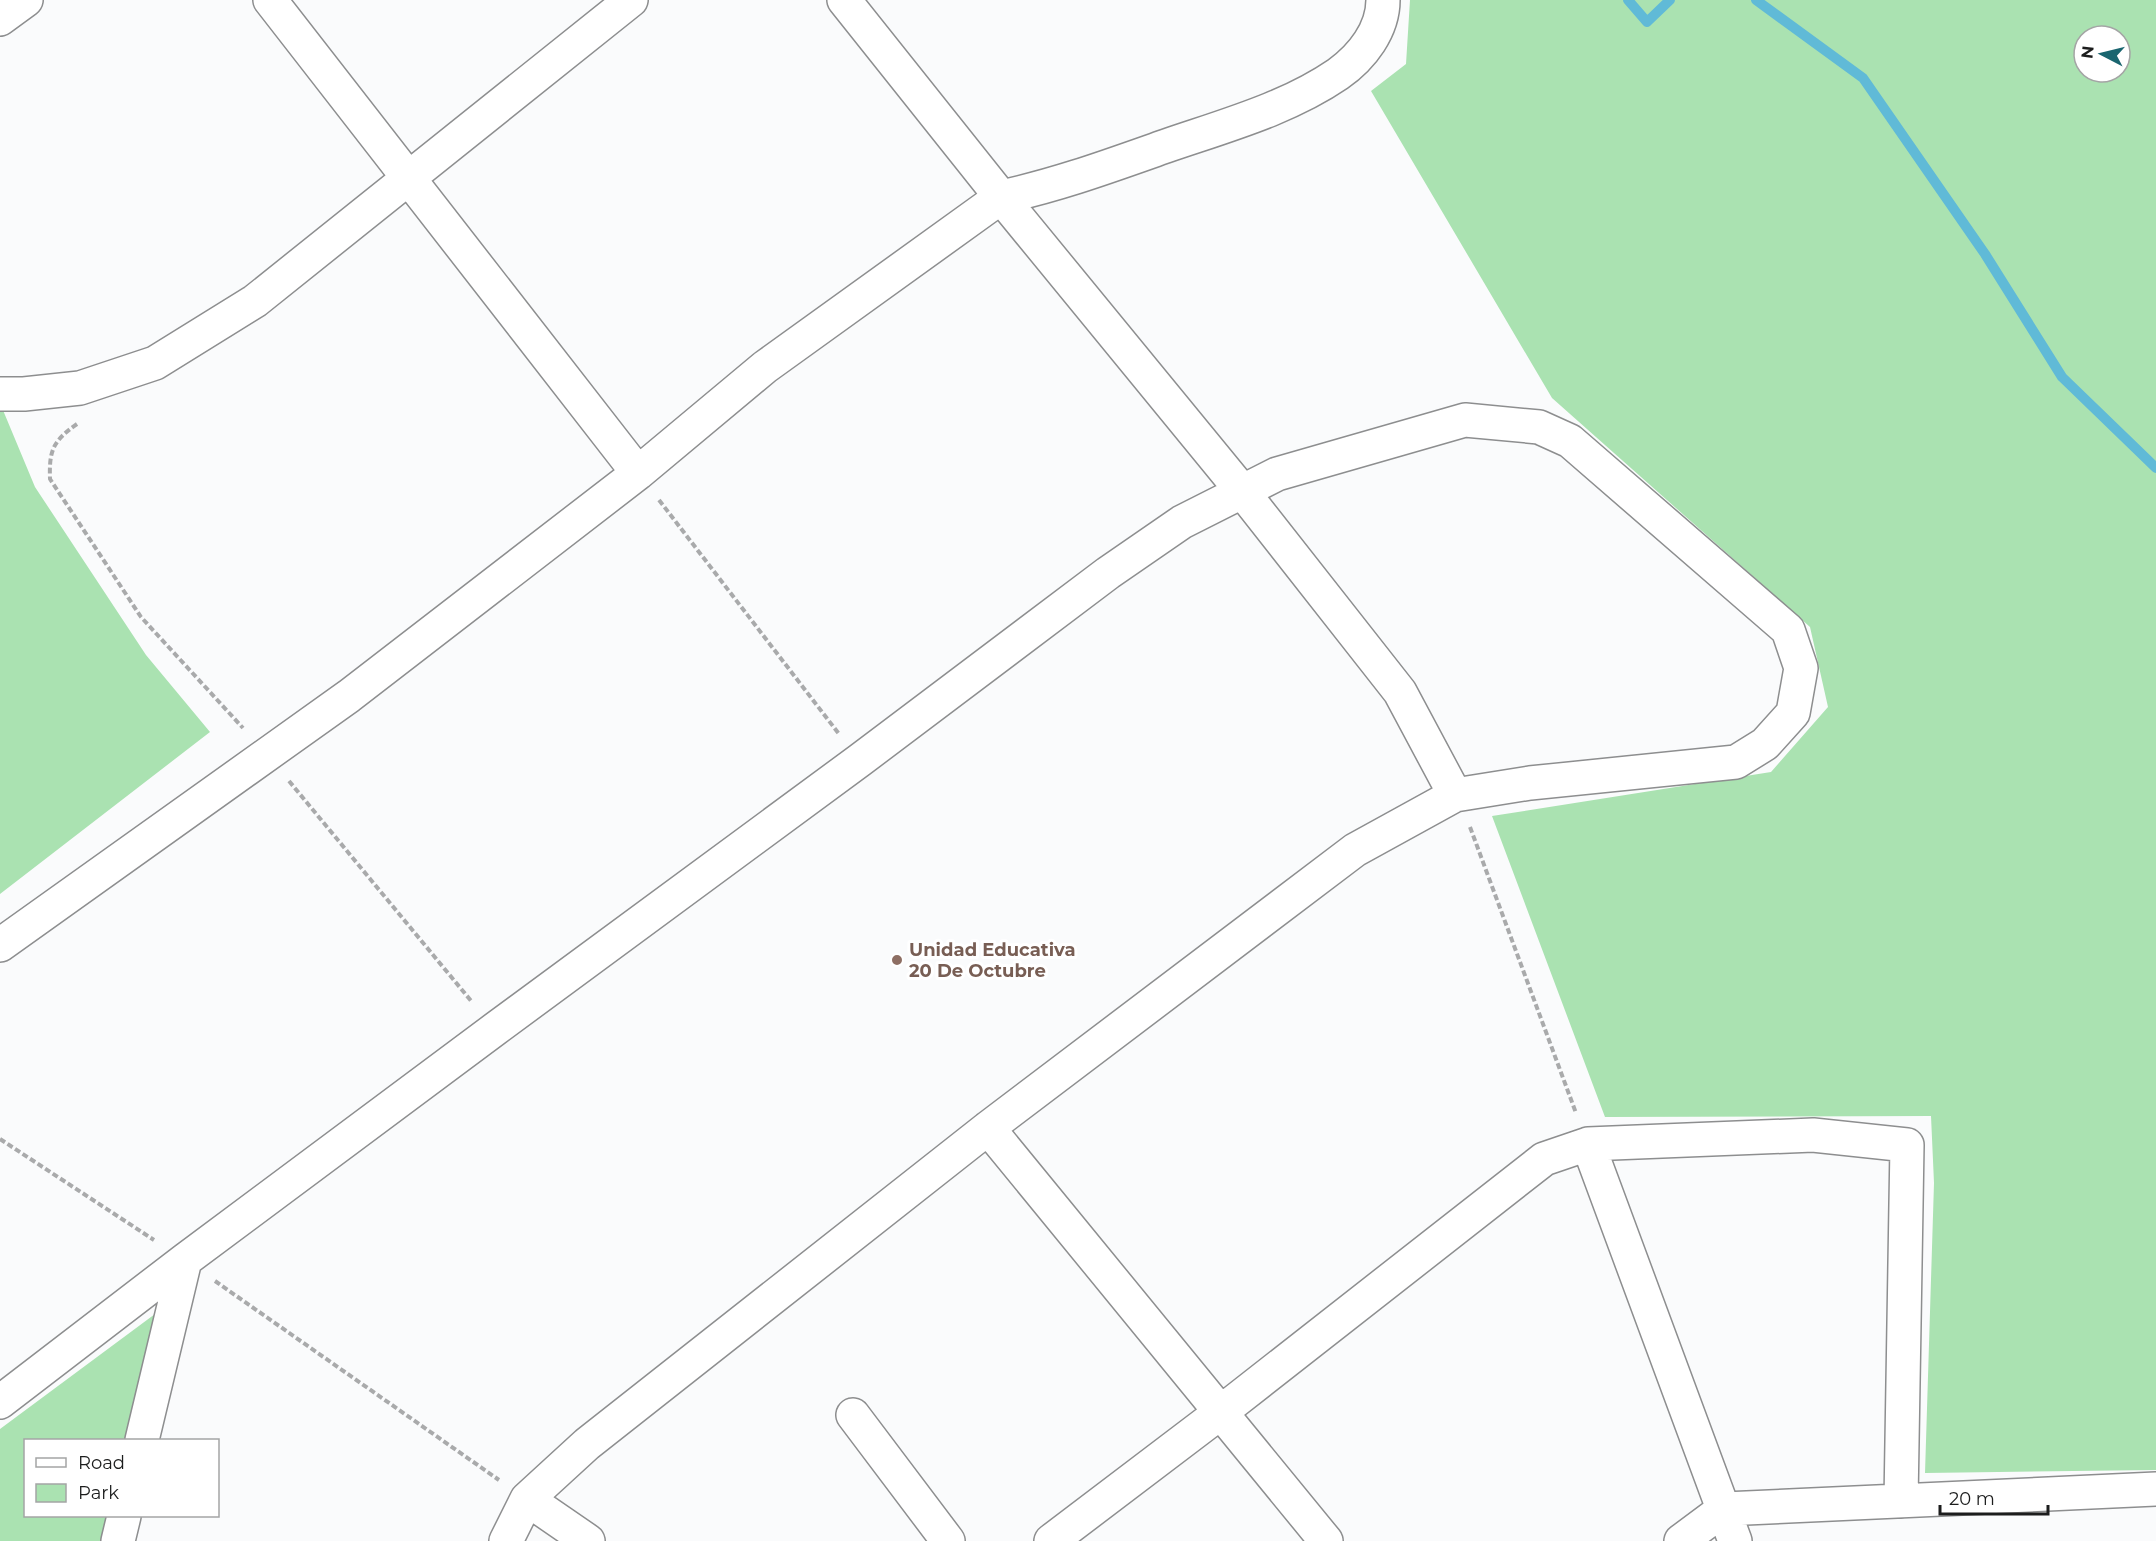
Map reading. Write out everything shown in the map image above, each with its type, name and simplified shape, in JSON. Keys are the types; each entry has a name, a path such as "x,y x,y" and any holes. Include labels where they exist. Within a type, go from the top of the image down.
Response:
{"street":[{"path":"0,19 26,0"},
{"path":"270,0 638,473"},
{"path":"0,394 80,388 155,363 255,301 631,0"},
{"path":"844,0 1001,197 1242,491 1400,692 1455,795"},
{"path":"0,945 266,753 349,696 638,473 765,367 1001,197 1041,189 1166,146 1252,116 1312,90 1340,73 1370,44 1383,13 1383,0"},
{"path":"0,1402 184,1260 860,760 1108,573 1182,522 1277,474 1466,420 1539,427 1570,441 1788,630 1801,668 1793,713 1765,744 1736,762 1530,783 1455,795 1355,850 988,1128 586,1444 527,1499 506,1541"},
{"path":"988,1128 1326,1541"},
{"path":"1051,1541 1221,1412 1544,1159 1588,1144 1813,1135 1906,1145 1901,1501"},
{"path":"1588,1144 1736,1541"},
{"path":"142,1439 184,1260"},
{"path":"853,1415 948,1541"},
{"path":"1681,1541 1724,1509 2156,1489"},
{"path":"527,1499 588,1541"},
{"path":"118,1541 124,1517"}],"path":[{"path":"80,422 62,435 49,457 50,479 141,616 266,753 495,1029"},
{"path":"638,473 860,760"},
{"path":"1455,795 1465,813 1588,1144"},
{"path":"0,1139 184,1260 527,1499"}],"green space":[{"path":"1410,0 2156,0 2156,1470 1925,1473 1934,1183 1931,1116 1605,1117 1492,816 1771,772 1828,707 1810,627 1552,398 1371,91 1406,64"},
{"path":"0,403 35,487 146,655 210,732 0,894"},
{"path":"155,1314 125,1439 24,1439 24,1517 108,1517 102,1541 0,1541 0,1429"}],"waterway":[{"path":"1628,0 1647,22 1670,0"},
{"path":"1756,0 1863,78 1985,254 2062,377 2156,468"}],"place":[{"name":"Unidad Educativa 20 De Octubre","path":"897,960"}]}
